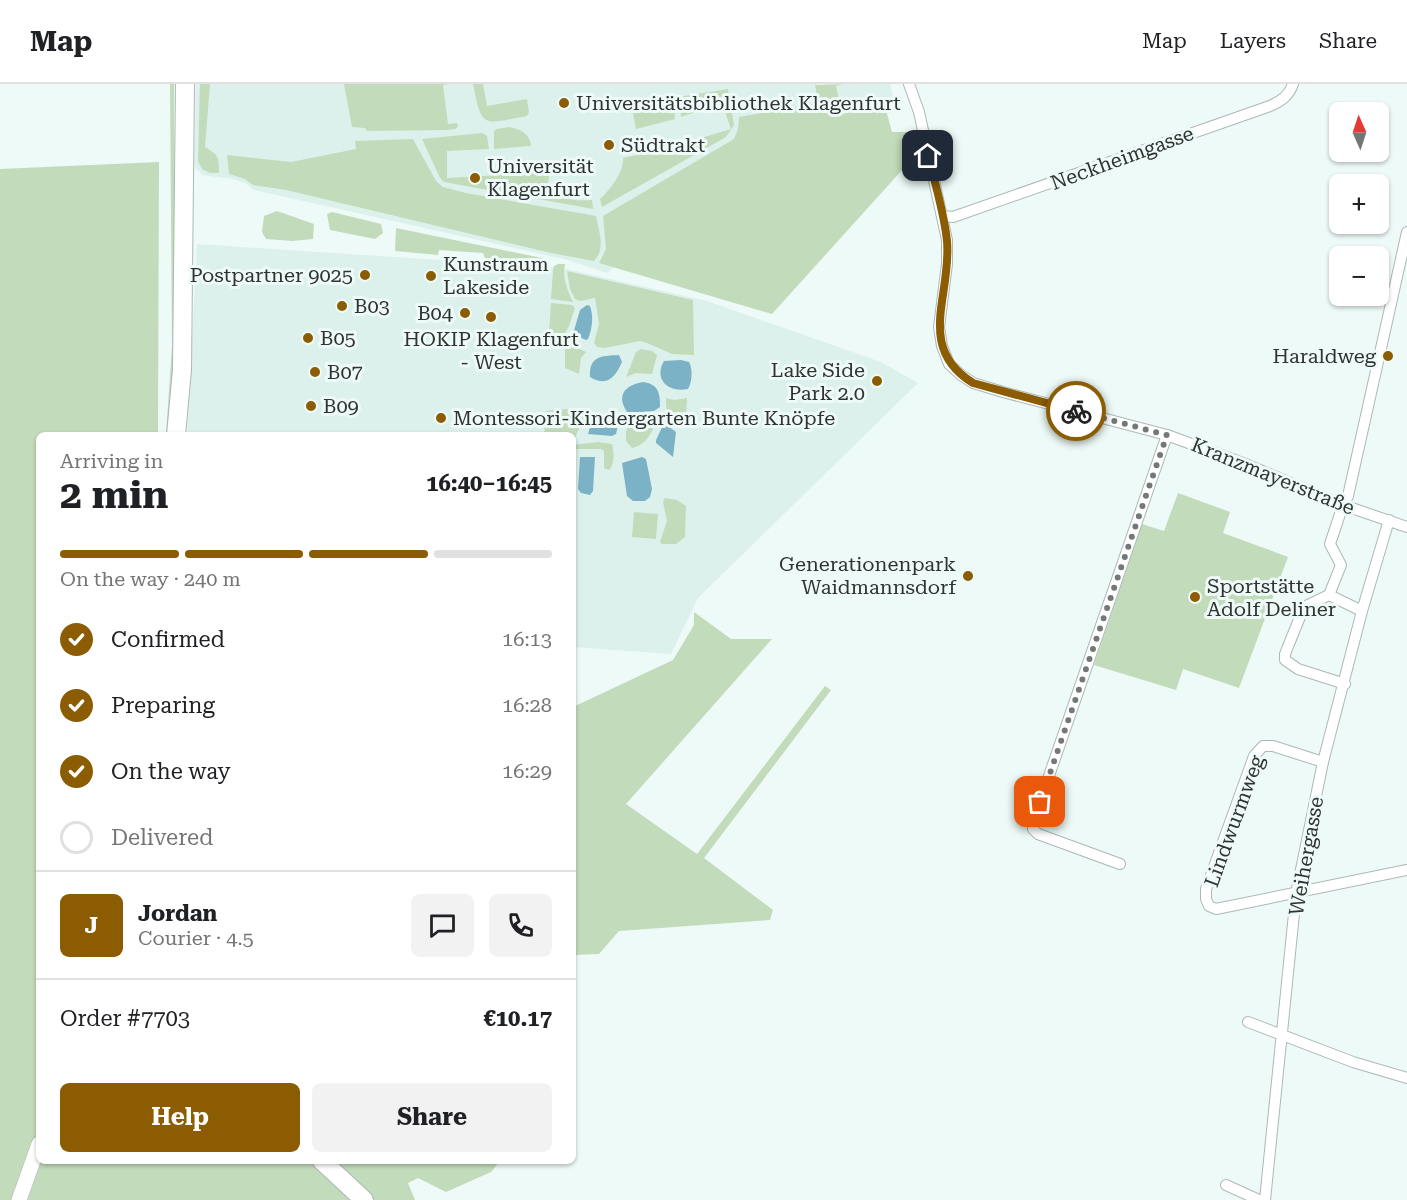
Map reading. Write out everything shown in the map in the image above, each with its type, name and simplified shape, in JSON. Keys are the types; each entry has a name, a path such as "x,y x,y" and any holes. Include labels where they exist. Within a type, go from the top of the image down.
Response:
{"main road":[{"path":"176,432 182,370 185,84"},
{"path":"19,1200 36,1152"},
{"path":"325,1164 364,1200"}],"street":[{"path":"909,84 919,112 942,216"},
{"name":"Neckheimgasse","path":"942,216 953,217 1270,106 1282,100 1293,84"},
{"name":"Kranzmayerstraße","path":"942,216 947,240 947,264 939,327 943,351 950,364 961,375 973,383 1167,435 1248,465 1343,505 1407,527"},
{"path":"1344,684 1298,669 1285,660 1285,654 1304,607 1329,595 1341,565 1330,544 1348,496 1407,232"},
{"path":"1120,864 1038,834 1033,829 1033,822 1167,435"},
{"name":"Weihergasse","path":"1265,1200 1296,894 1323,762 1362,611 1389,520"},
{"path":"1329,595 1362,611"},
{"name":"Lindwurmweg","path":"1296,894 1216,909 1209,906 1206,899 1206,889 1254,756 1263,746 1273,746 1323,762"},
{"path":"1296,894 1407,870"},
{"path":"1248,1022 1353,1062 1407,1078"},
{"path":"1226,1185 1259,1200"}],"shaded area":[{"name":"Universität Klagenfurt","path":"196,84 818,84 815,85 818,103 607,273 568,260 254,190 245,183 233,179 202,175 194,163"},
{"path":"890,84 894,101 843,114 836,86"},
{"path":"197,244 562,268 707,301 881,362 918,383 698,598 671,654 576,647 576,432 187,432"}],"green space":[{"path":"170,84 174,84 175,346 170,432 166,432 172,346"},
{"path":"200,84 210,84 205,147 217,157 219,173 210,173 202,169 198,161"},
{"path":"344,84 449,84 443,85 448,124 457,123 458,127 448,130 367,131 365,128 352,127"},
{"path":"473,84 483,84 487,106 527,99 529,112 527,116 493,122 487,120 479,110"},
{"path":"843,84 836,86 843,114 884,103 892,132 908,132 921,149 772,314 599,263 606,249 603,216 734,139 739,117 818,103 815,85"},
{"path":"728,89 734,125 726,137 602,207 600,199 619,175 623,158 671,147 731,129 722,103 681,117 679,101 684,96"},
{"path":"670,99 674,104 675,119 636,129 633,106"},
{"path":"509,127 524,133 529,138 531,146 494,149 494,131"},
{"path":"482,133 487,136 489,149 447,151 447,178 550,170 548,183 558,194 568,199 592,200 593,209 444,182 422,139"},
{"path":"413,139 436,181 443,187 596,216 601,240 598,256 594,261 551,253 286,190 253,185 245,179 229,174 227,155 291,162 356,149 355,141"},
{"path":"159,162 158,432 36,432 36,1164 498,1164 491,1172 446,1192 418,1178 408,1183 415,1200 0,1200 0,169"},
{"path":"277,211 314,224 313,239 292,241 266,239 262,232 264,216"},
{"path":"332,212 381,224 383,233 375,239 330,230 327,214"},
{"path":"396,228 547,259 546,263 485,258 483,253 439,250 438,255 395,251"},
{"path":"558,264 565,264 567,288 573,302 551,299 553,270"},
{"path":"567,271 693,300 694,355 672,354 640,341 605,348 597,347 594,343 599,324 595,298 580,301 575,299 570,289"},
{"path":"551,303 572,305 575,308 564,335 549,333"},
{"path":"568,343 586,352 581,358 579,374 565,368 565,346"},
{"path":"641,349 652,351 657,355 652,374 636,373 626,377 636,352"},
{"path":"666,398 674,400 687,398 686,419 679,424 668,413"},
{"path":"578,408 585,409 586,412 576,436 576,432 544,432 546,411"},
{"path":"644,420 656,421 645,441 632,448 626,441 626,431 630,424"},
{"path":"598,442 612,444 614,455 611,468 609,470 604,468 604,451 576,449 576,445"},
{"name":"Sportstätte Adolf Deliner","path":"1178,493 1230,512 1223,533 1288,557 1239,688 1183,669 1176,690 1094,665 1142,524 1164,531"},
{"path":"665,498 677,500 686,506 685,537 676,544 660,542 667,521 663,502"},
{"path":"634,512 658,514 656,539 632,537"},
{"path":"694,612 731,639 772,639 626,804 697,854 825,686 831,690 704,858 773,910 770,920 619,931 599,954 576,955 576,706 673,660 694,625"}],"water":[{"path":"587,305 590,306 592,319 591,331 586,340 573,334 580,310"},
{"path":"619,355 622,362 610,379 601,381 590,377 594,361 607,356"},
{"path":"664,361 689,362 691,379 688,389 681,390 665,384 660,374"},
{"path":"643,382 655,387 660,407 654,411 628,413 622,401 624,392 631,386"},
{"path":"594,414 603,415 616,423 618,425 616,434 612,436 588,434"},
{"path":"664,423 676,432 673,457 656,443"},
{"path":"580,457 595,457 593,491 590,495 581,493 578,489"},
{"path":"642,457 646,459 652,489 650,497 645,501 633,501 627,496 622,463"}],"way so far":[{"path":"1040,802 1167,435 1076,411"}],"place":[{"name":"Universitätsbibliothek Klagenfurt","path":"564,103"},
{"name":"Südtrakt","path":"609,145"},
{"name":"Universität Klagenfurt","path":"475,178"},
{"name":"Postpartner 9025","path":"365,275"},
{"name":"Kunstraum Lakeside","path":"431,276"},
{"name":"B03","path":"342,306"},
{"name":"B04","path":"465,313"},
{"name":"HOKIP Klagenfurt - West","path":"491,317"},
{"name":"B05","path":"308,338"},
{"name":"Haraldweg","path":"1388,356"},
{"name":"B07","path":"315,372"},
{"name":"Lake Side Park 2.0","path":"877,381"},
{"name":"B09","path":"311,406"},
{"name":"Montessori-Kindergarten Bunte Knöpfe","path":"441,418"},
{"name":"Generationenpark Waidmannsdorf","path":"968,576"},
{"name":"Sportstätte Adolf Deliner","path":"1195,597"}],"route":[{"path":"928,156 947,240 945,293 939,327 942,346 950,364 973,383 1076,411"}]}
